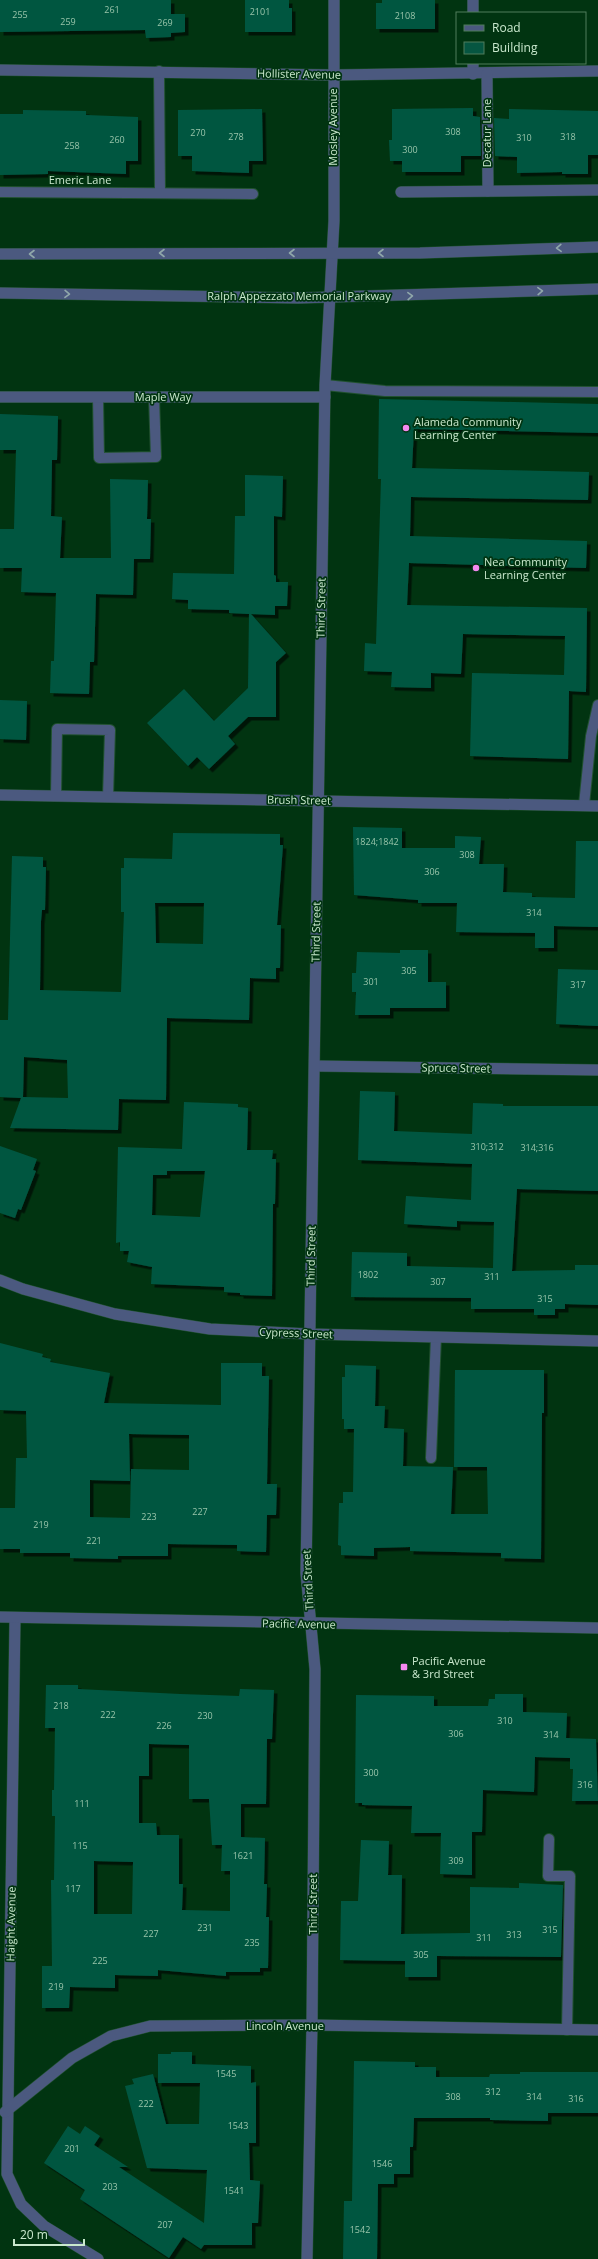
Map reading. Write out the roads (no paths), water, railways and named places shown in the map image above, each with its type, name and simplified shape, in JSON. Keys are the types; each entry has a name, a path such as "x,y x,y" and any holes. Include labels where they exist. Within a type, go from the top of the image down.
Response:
{"street":[{"name":"Mosley Avenue","path":"331,254 334,221 334,0"},
{"path":"473,0 473,12"},
{"name":"Hollister Avenue","path":"0,70 333,74 473,68 487,74 598,71"},
{"name":"Decatur Lane","path":"487,74 488,191"},
{"path":"401,192 598,190"},
{"path":"0,254 331,254 598,247"},
{"name":"Third Street","path":"307,2259 312,2026 315,1669 306,1574 325,385 331,254"},
{"name":"Ralph Appezzato Memorial Parkway","path":"0,293 329,298 598,289"},
{"name":"Maple Way","path":"0,397 325,397"},
{"name":"Brush Street","path":"0,795 598,806"},
{"name":"Spruce Street","path":"315,1066 598,1070"},
{"name":"Cypress Street","path":"0,1280 23,1289 115,1314 210,1329 309,1334 598,1341"},
{"name":"Pacific Avenue","path":"0,1617 311,1624 598,1628"},
{"name":"Haight Avenue","path":"15,1618 4,2113 7,2174 21,2204 44,2226 98,2259"},
{"name":"Lincoln Avenue","path":"4,2113 72,2058 111,2036 150,2026 312,2026 598,2030"}],"lane":[{"path":"159,71 160,193"},
{"name":"Emeric Lane","path":"0,192 253,194"},
{"path":"325,385 385,391 598,392"},
{"path":"98,397 99,458 156,457 154,397"},
{"path":"584,806 591,736 598,705"},
{"path":"56,796 57,728 110,730 108,797"},
{"path":"431,1458 436,1337"},
{"path":"549,1839 548,1876 570,1876 567,2030"}],"place":[{"name":"Alameda Community Learning Center","path":"406,428"},
{"name":"Nea Community Learning Center","path":"476,568"},
{"name":"Pacific Avenue & 3rd Street","path":"404,1667"}]}
